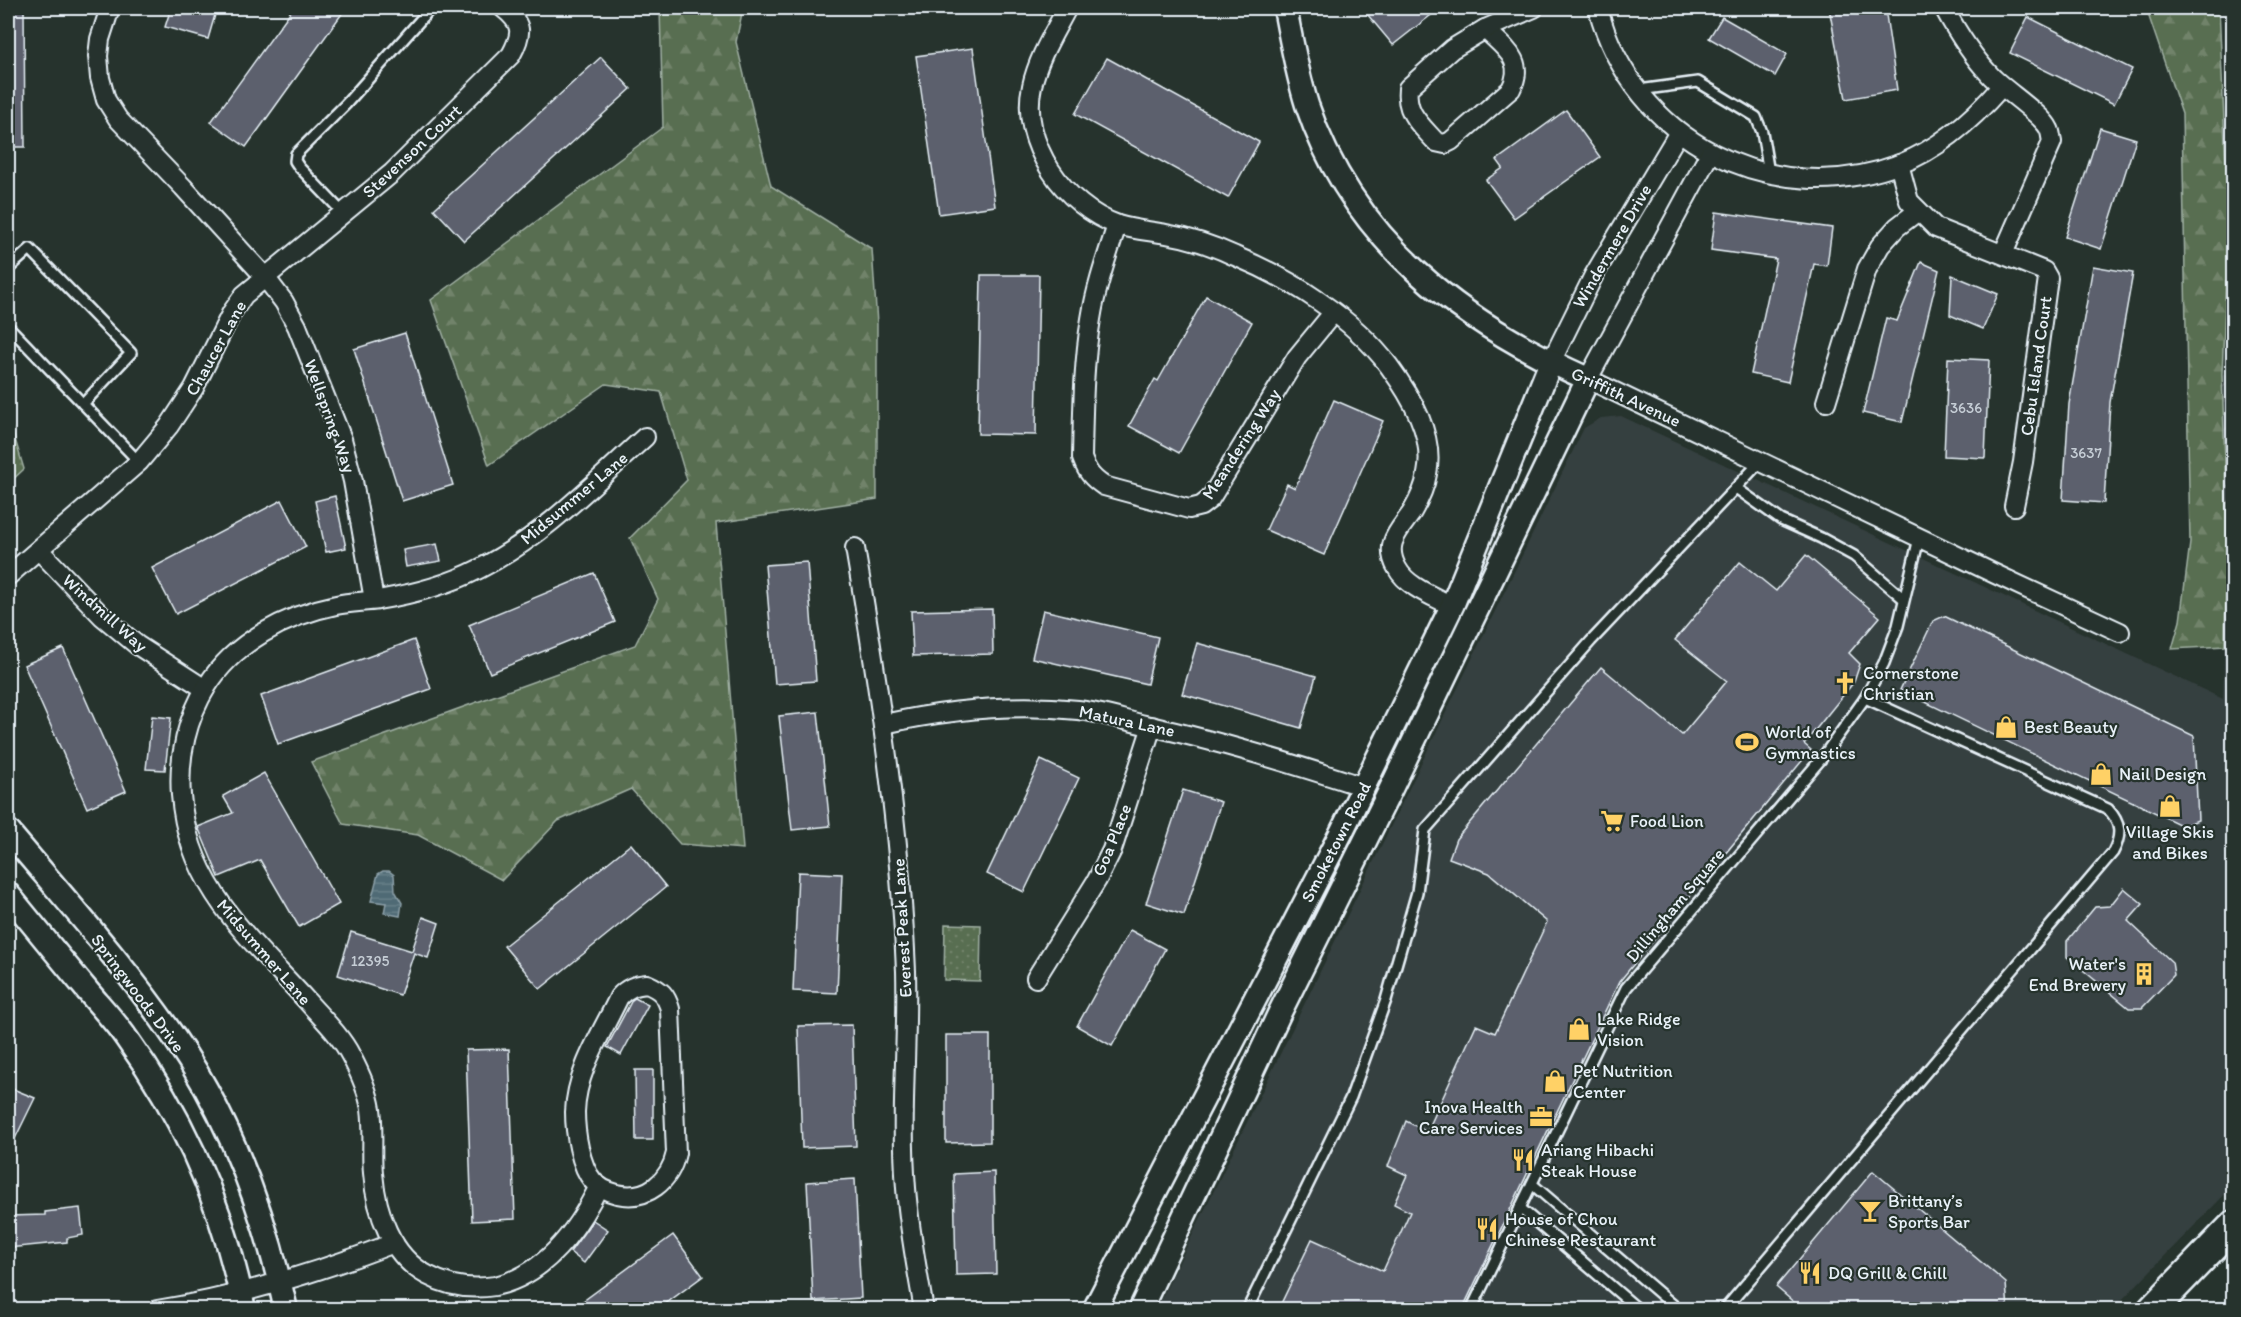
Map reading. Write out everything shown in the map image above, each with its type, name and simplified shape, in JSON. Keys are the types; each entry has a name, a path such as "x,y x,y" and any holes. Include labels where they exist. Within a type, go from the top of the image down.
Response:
{"main road":[{"path":"2152,1310 2234,1225"}],"street":[{"path":"110,8 100,39 98,56 100,78 106,100 118,119 265,277"},
{"name":"Stevenson Court","path":"265,277 392,173 511,55 519,42 519,28 517,18 503,8"},
{"path":"1067,8 1038,64 1031,87 1030,111 1035,140 1044,162 1058,181 1083,206 1117,225 1145,232 1165,233 1235,255 1276,275 1333,313 1364,338 1388,365 1408,396 1424,429 1428,450 1428,472 1422,494 1411,513 1399,527 1393,540 1392,555 1395,566 1403,578 1452,606"},
{"name":"Griffith Avenue","path":"1285,8 1294,61 1308,106 1330,158 1354,199 1382,236 1407,264 1445,298 1476,319 1551,362 2120,632"},
{"path":"1485,29 1515,60 1517,78 1511,89 1451,141 1445,144 1436,142 1411,112 1406,100 1407,88 1452,50 1485,29 1534,8"},
{"path":"1598,8 1603,26 1617,56 1645,99 1678,132 1710,153 1737,165 1768,173 1793,177 1829,178 1865,173 1899,164 1943,139 1976,113 2001,87"},
{"path":"1899,164 1909,201 1936,228 2003,254 2052,142 2050,130 2043,120 2001,87 1965,44 1944,8"},
{"name":"Windermere Drive","path":"1551,362 1589,284 1678,132"},
{"path":"1588,379 1710,153"},
{"path":"1826,402 1867,269 1880,246 1897,227 1918,211"},
{"name":"Meandering Way","path":"1117,225 1091,317 1084,371 1082,458 1086,471 1104,486 1189,509 1201,506 1210,499 1297,357 1333,313"},
{"name":"Cebu Island Court","path":"2003,254 2044,271 2048,278 2023,462 2014,506"},
{"name":"Chaucer Lane","path":"8,576 139,462 169,426 194,388 232,312 244,295 265,277"},
{"name":"Wellspring Way","path":"265,277 284,302 297,326 342,439 353,482 374,600"},
{"name":"Smoketown Road","path":"1094,1310 1364,788 1452,606 1551,362"},
{"name":"Smoketown Road","path":"1140,1310 1280,1012 1386,799 1588,379"},
{"name":"Midsummer Lane","path":"599,1186 570,1236 550,1256 526,1273 500,1285 461,1288 439,1282 420,1272 403,1257 386,1228 377,1201 373,1172 370,1108 362,1079 349,1053 319,1015 226,913 205,880 190,844 182,812 180,781 191,720 205,689 214,676 242,648 269,629 299,615 337,604 374,600 439,586 477,570 514,550 547,525 645,437"},
{"name":"Everest Peak Lane","path":"855,548 884,724 900,866 906,972 904,1122 906,1187 912,1243 924,1310"},
{"name":"Windmill Way","path":"39,550 102,616 137,645 205,689"},
{"name":"Matura Lane","path":"884,724 970,709 1025,707 1080,710 1276,758 1364,788"},
{"name":"Goa Place","path":"1036,978 1097,880 1112,850 1152,726"},
{"name":"Springwoods Drive","path":"8,831 147,1000 175,1038 206,1088 259,1210 286,1310"},
{"name":"Springwoods Drive","path":"8,894 127,1038 162,1092 197,1160 217,1207 243,1302"},
{"path":"647,984 658,989 666,998 670,1009 676,1153 674,1165 666,1178 655,1188 641,1194 625,1196 609,1192 599,1186 592,1181 576,1137 575,1111 579,1081 619,998 625,990 636,985 647,984"},
{"path":"157,1310 243,1302 280,1284 328,1269 394,1243"}],"lane":[{"path":"343,213 299,167 295,161 296,154 346,104 431,8"},
{"path":"1639,90 1698,82 1756,117 1762,132 1768,173"},
{"path":"8,269 30,249 131,352 83,404"},
{"path":"8,326 139,462"},
{"path":"1247,1310 1351,1097 1386,1000 1417,892 1425,830 1591,641 1761,461"},
{"path":"1736,488 1781,520 1854,556 1904,599"},
{"name":"Dillingham Square","path":"1471,1310 1626,988 1822,759 1865,698 1884,663 1898,626 1919,538"},
{"path":"1725,1310 2093,875 2119,841 2120,829 2116,818 2108,809 1865,698"},
{"path":"1532,1184 1679,1310"},
{"path":"1520,1208 1639,1310"}],"shaded area":[{"path":"2222,374 2233,374 2233,521 2227,521"},
{"path":"1621,416 2223,699 2227,521 2233,521 2233,1186 2113,1309 1156,1310 1584,428 1601,418"}],"green space":[{"path":"660,8 743,8 736,42 771,186 872,249 877,324 877,499 716,523 743,849 680,844 631,789 558,821 502,880 418,835 343,824 311,762 635,645 658,599 630,538 687,480 661,392 606,384 489,465 431,300 663,127"},
{"path":"2146,8 2219,8 2227,188 2234,194 2233,280 2226,281 2222,374 2227,521 2225,646 2172,649 2180,621 2190,543 2182,114"},
{"path":"8,416 24,469 8,484"},
{"path":"945,924 981,925 980,981 944,980"}],"water":[{"path":"389,871 394,875 395,891 402,903 400,916 384,913 386,903 371,901 378,874"}],"building":[{"path":"8,8 24,8 25,147 8,147"},
{"path":"171,8 217,8 208,39 165,27"},
{"path":"293,8 346,8 246,147 211,122"},
{"path":"1362,8 1440,8 1393,45"},
{"path":"1829,8 1885,8 1897,90 1846,99"},
{"path":"1722,17 1787,54 1775,76 1709,38"},
{"path":"2028,17 2132,69 2114,104 2010,53"},
{"path":"973,48 995,206 939,214 916,56"},
{"path":"601,57 631,89 464,241 434,209"},
{"path":"1107,58 1259,142 1228,198 1075,114"},
{"path":"1566,110 1600,157 1514,218 1486,180 1503,168 1497,160"},
{"path":"2100,128 2136,139 2101,249 2065,237"},
{"path":"1716,212 1832,228 1827,266 1814,264 1788,382 1751,374 1776,259 1711,250"},
{"path":"1921,262 1939,270 1902,422 1863,413 1886,318 1897,321"},
{"path":"2093,266 2133,273 2110,402 2104,503 2063,500 2069,404"},
{"path":"981,275 1039,275 1036,435 978,434"},
{"path":"1952,275 1998,294 1983,329 1950,315"},
{"path":"1206,296 1252,322 1179,453 1129,426 1155,379 1158,381"},
{"path":"405,333 453,485 402,501 354,349"},
{"path":"1948,358 1989,360 1985,458 1944,456"},
{"path":"1334,400 1383,421 1324,555 1266,530 1287,484 1295,488"},
{"path":"335,496 346,548 326,552 315,501"},
{"path":"282,500 306,547 176,614 152,568"},
{"path":"437,544 441,561 406,567 403,550"},
{"path":"1806,555 1880,617 1849,653 1860,664 1854,682 1804,744 1811,750 1619,982 1462,1310 1278,1310 1312,1239 1383,1271 1410,1212 1394,1204 1407,1175 1388,1166 1406,1121 1427,1132 1476,1025 1495,1033 1547,922 1489,873 1449,858 1456,839 1601,667 1682,735 1727,681 1675,640 1740,562 1776,591"},
{"path":"807,562 816,681 775,684 765,565"},
{"path":"594,573 615,622 490,673 469,625"},
{"path":"992,609 993,654 913,656 911,611"},
{"path":"1043,610 1158,637 1147,684 1032,658"},
{"path":"1944,616 2194,736 2198,820 2183,826 1900,690 1933,621"},
{"path":"414,640 431,689 278,744 261,696"},
{"path":"1197,643 1316,676 1301,728 1182,694"},
{"path":"63,648 126,791 87,808 24,665"},
{"path":"818,712 830,826 792,830 779,716"},
{"path":"152,716 171,718 165,770 146,769"},
{"path":"1041,760 1079,778 1024,892 987,874"},
{"path":"264,773 339,904 299,927 260,860 219,877 198,827 233,813 223,796"},
{"path":"1183,790 1221,802 1184,915 1146,903"},
{"path":"631,844 666,887 540,989 504,946"},
{"path":"798,872 842,874 837,993 793,991"},
{"path":"2124,888 2143,904 2128,921 2172,962 2174,975 2142,1008 2129,1008 2067,957 2067,941 2095,907 2110,906"},
{"path":"423,917 439,923 428,958 414,953 400,995 338,975 351,932 412,951"},
{"path":"1130,930 1165,949 1112,1046 1077,1026"},
{"path":"635,998 648,1005 621,1055 607,1047"},
{"path":"852,1025 856,1146 802,1148 798,1026"},
{"path":"946,1035 990,1035 990,1142 946,1143"},
{"path":"509,1049 515,1219 472,1221 466,1050"},
{"path":"635,1070 653,1070 653,1140 636,1140"},
{"path":"8,1087 35,1098 8,1153"},
{"path":"1873,1171 2006,1283 2008,1310 1803,1310 1776,1287"},
{"path":"994,1172 996,1274 956,1275 954,1174"},
{"path":"855,1179 861,1298 813,1301 807,1182"},
{"path":"80,1208 83,1235 67,1238 67,1242 8,1248 8,1216 45,1215 45,1212"},
{"path":"593,1220 608,1230 584,1263 570,1252"},
{"path":"673,1235 703,1276 657,1310 571,1310"}],"place":[{"name":"Cornerstone Christian","path":"1845,683"},
{"name":"Best Beauty","path":"2006,727"},
{"name":"World of Gymnastics","path":"1747,742"},
{"name":"Nail Design","path":"2101,774"},
{"name":"Village Skis and Bikes","path":"2170,806"},
{"name":"Food Lion","path":"1612,821"},
{"name":"Water's End Brewery","path":"2144,974"},
{"name":"Lake Ridge Vision","path":"1579,1029"},
{"name":"Pet Nutrition Center","path":"1555,1081"},
{"name":"Inova Health Care Services","path":"1541,1117"},
{"name":"Ariang Hibachi Steak House","path":"1523,1160"},
{"name":"Brittany’s Sports Bar","path":"1870,1211"},
{"name":"House of Chou Chinese Restaurant","path":"1487,1229"},
{"name":"DQ Grill & Chill","path":"1810,1273"}]}
